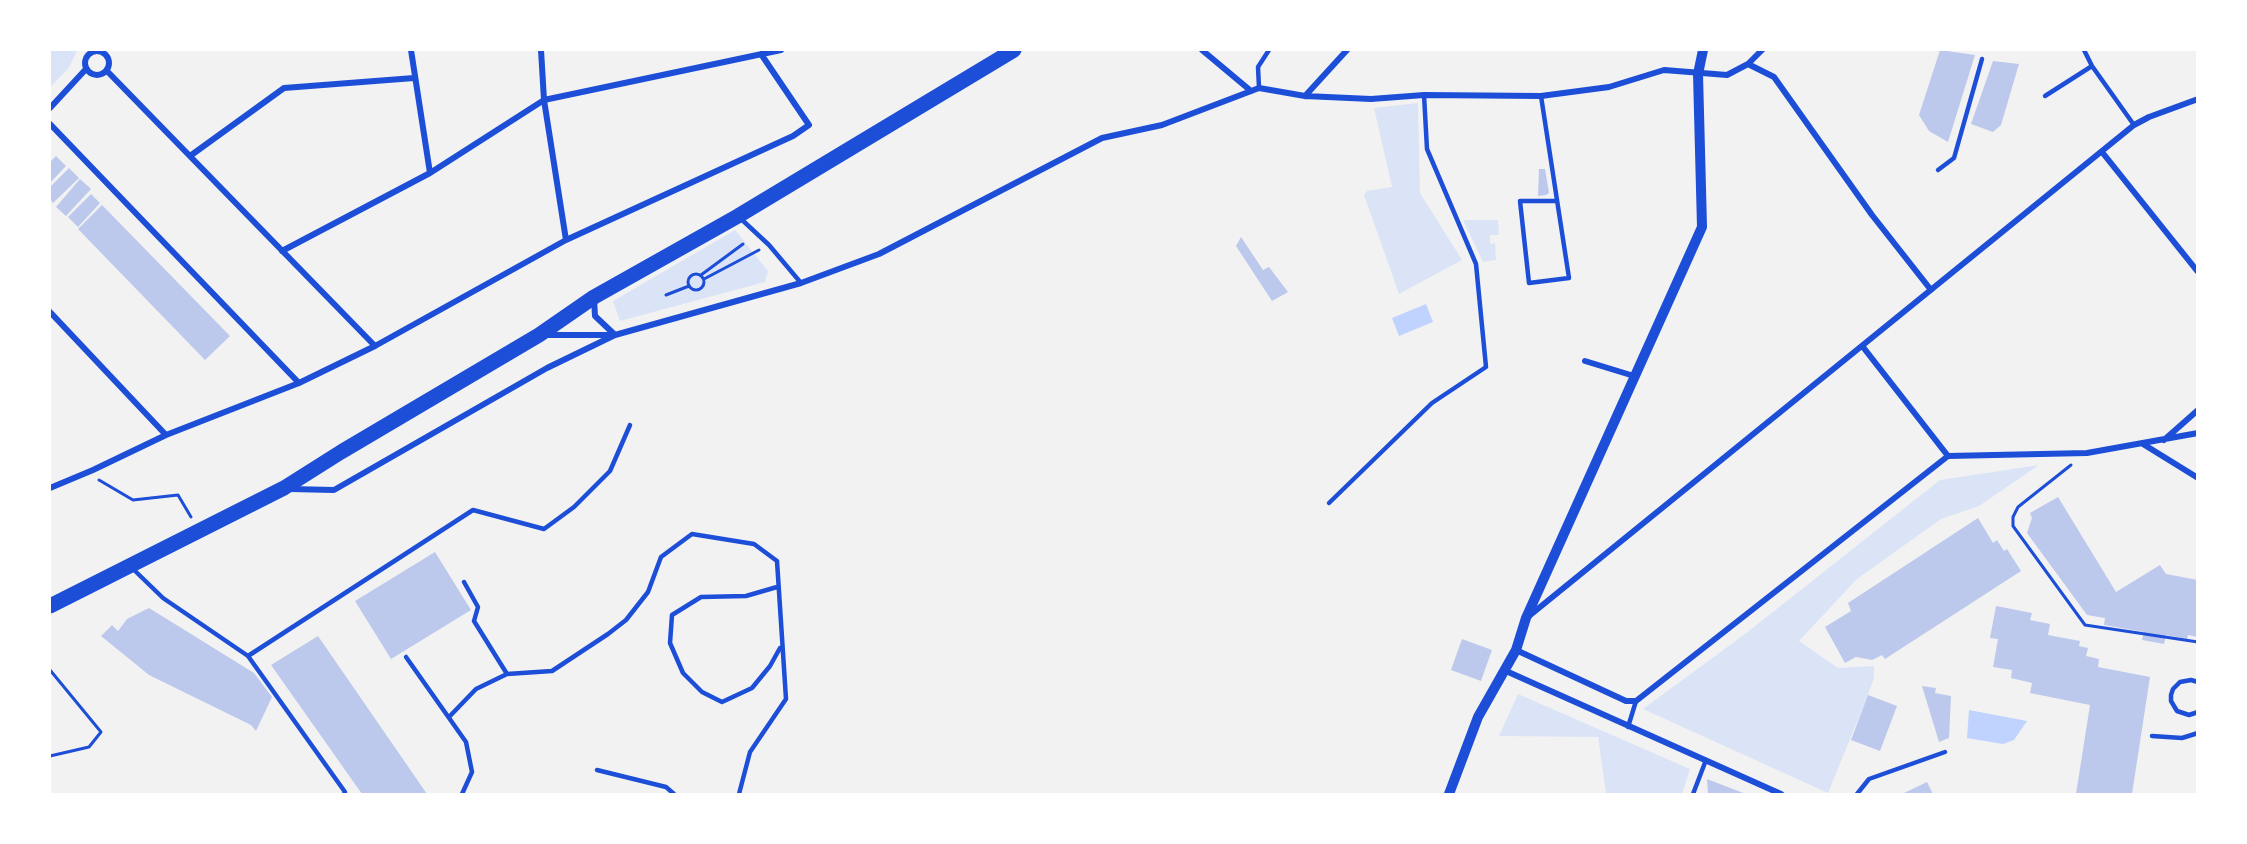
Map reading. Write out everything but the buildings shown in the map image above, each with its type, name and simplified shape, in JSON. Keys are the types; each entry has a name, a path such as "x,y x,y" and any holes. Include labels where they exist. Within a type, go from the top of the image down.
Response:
{"main road":[{"path":"50,606 285,488 351,446 539,335 594,297 738,216 1014,50"}],"street":[{"path":"107,55 115,50"},
{"path":"411,50 430,173"},
{"path":"541,50 544,100 566,240"},
{"path":"282,251 430,173 544,100 781,50"},
{"path":"1202,50 1251,91"},
{"path":"1305,96 1347,50"},
{"path":"1449,795 1478,717 1516,650 1526,618 1702,227 1698,74 1703,50"},
{"path":"285,488 334,490 547,368 615,335 801,282 879,254 1102,138 1162,124 1259,88 1305,96 1371,99 1424,95 1541,96 1609,87 1664,70 1727,75 1748,64 1762,50"},
{"path":"50,108 86,69 88,51 98,51 107,55 110,63 103,74 95,75 86,69"},
{"path":"50,488 93,471 166,435 299,383 375,346 566,240 794,136 810,125 761,54"},
{"path":"1748,64 1774,77 1872,215 1931,290"},
{"path":"107,71 375,346"},
{"path":"190,156 284,88 414,78"},
{"path":"1526,618 2134,125 2198,99"},
{"path":"50,124 299,383"},
{"path":"2102,152 2198,272"},
{"path":"594,297 595,316 615,335"},
{"path":"50,312 166,435"},
{"path":"539,335 615,335"},
{"path":"1863,347 1948,456"},
{"path":"1586,361 1634,376"},
{"path":"2164,440 2198,410"},
{"path":"1516,650 1626,700 1636,701 1948,456 2087,453 2198,433"},
{"path":"2142,444 2198,478"},
{"path":"1506,671 1781,795"}],"lane":[{"path":"1259,88 1258,67 1269,50"},
{"path":"2084,50 2092,66 2134,125"},
{"path":"1938,170 1954,158 1983,58"},
{"path":"2045,96 2092,66"},
{"path":"1329,503 1432,403 1486,367 1476,264 1427,149 1424,95"},
{"path":"1541,96 1569,278 1529,283 1520,201 1557,201"},
{"path":"738,216 769,245 801,282"},
{"path":"248,656 473,510 544,529 574,507 610,471 630,425"},
{"path":"448,717 476,689 507,674 552,671 626,621 648,592 662,557 692,534 754,544 777,561 786,699 750,752 740,795"},
{"path":"130,566 163,598 248,656 345,794"},
{"path":"464,582 478,607 474,621 507,674"},
{"path":"777,587 746,596 701,597 672,615 670,643 683,673 702,692 722,702 752,688 770,666 782,646"},
{"path":"406,657 466,742 472,772 462,795"},
{"path":"2198,682 2191,680 2180,682 2171,695 2173,707 2177,711 2188,715 2198,712"},
{"path":"1628,727 1636,701"},
{"path":"2152,736 2182,738 2198,733"},
{"path":"1857,795 1869,779 1945,752"},
{"path":"1694,795 1706,760"},
{"path":"597,770 666,787 674,795"}],"path":[{"path":"701,275 704,285 701,289 693,290 688,281 691,276 701,275 743,244"},
{"path":"704,279 769,245"},
{"path":"666,295 689,286"},
{"path":"2087,453 2027,498 2018,507 2013,518 2013,526 2085,625 2198,642"},
{"path":"93,471 100,482 133,500 178,495 200,531"},
{"path":"50,670 101,732 89,747 50,756"}],"shaded area":[{"path":"50,50 77,51 68,69 50,87"},
{"path":"1418,103 1420,193 1462,260 1399,294 1364,195 1367,191 1392,187 1374,108"},
{"path":"1463,220 1498,220 1499,235 1490,235 1490,244 1495,243 1496,260 1483,262"},
{"path":"735,230 768,271 765,282 620,321 613,301"},
{"path":"2039,465 1979,506 1941,519 1857,579 1799,641 1838,668 1874,666 1874,678 1868,695 1828,793 1643,709 1745,634 1940,480"},
{"path":"1518,694 1690,769 1682,794 1606,794 1598,737 1499,736"}],"water":[{"path":"1426,304 1433,322 1399,336 1392,318"},
{"path":"1969,710 2027,721 2014,740 2003,744 1967,738"}]}
